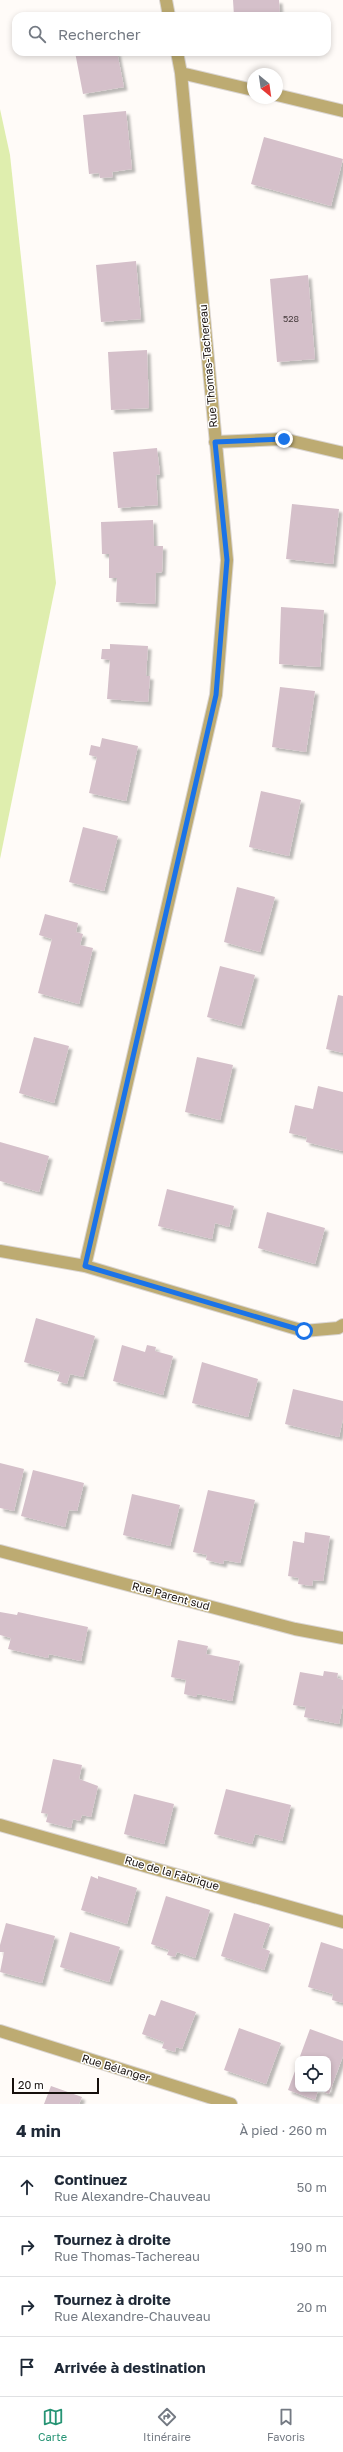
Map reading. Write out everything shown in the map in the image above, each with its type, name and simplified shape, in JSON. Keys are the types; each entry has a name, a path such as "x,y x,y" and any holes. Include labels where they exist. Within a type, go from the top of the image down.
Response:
{"street":[{"path":"166,0 168,12"},
{"name":"Rue Thomas-Tachereau","path":"85,1266 216,695 227,560 181,73 178,56"},
{"path":"181,73 247,89"},
{"path":"283,96 343,110"},
{"path":"215,442 284,439 343,453"},
{"path":"0,1251 85,1266 304,1331 338,1328 343,1325"},
{"name":"Rue Parent sud","path":"0,1551 295,1629 343,1638"},
{"name":"Rue de la Fabrique","path":"0,1825 343,1922"},
{"name":"Rue Bélanger","path":"0,2031 231,2104"}],"green space":[{"path":"0,109 10,155 56,583 0,859"}],"building":[{"path":"233,0 279,0 280,12 234,12"},
{"path":"76,56 118,56 124,87 83,94"},
{"path":"126,111 132,169 112,172 113,177 100,178 99,173 89,174 83,115"},
{"path":"264,137 343,159 331,206 251,184"},
{"path":"136,261 141,319 101,322 96,265"},
{"path":"308,275 315,359 277,362 270,279"},
{"path":"147,350 149,408 111,410 108,352"},
{"path":"157,448 160,474 156,475 158,505 118,508 113,452"},
{"path":"292,504 339,509 333,564 286,559"},
{"path":"153,520 154,546 163,546 162,572 156,573 155,604 116,602 117,578 109,578 109,554 102,554 101,522"},
{"path":"281,607 324,610 320,667 279,664"},
{"path":"110,644 148,646 146,676 150,676 148,702 107,699 110,660 101,659 102,649 110,649"},
{"path":"280,687 315,691 306,752 272,747"},
{"path":"102,738 138,746 126,801 89,793 97,757 89,755 91,745 100,747"},
{"path":"261,791 301,800 289,856 249,847"},
{"path":"83,827 118,836 104,891 69,882"},
{"path":"237,887 275,897 260,952 224,942"},
{"path":"45,914 78,923 76,932 83,934 80,945 93,948 79,1004 38,993 52,939 39,935"},
{"path":"220,966 255,975 241,1026 207,1017"},
{"path":"338,995 343,996 343,1053 326,1049"},
{"path":"34,1037 69,1046 54,1103 19,1093"},
{"path":"197,1057 233,1065 220,1120 185,1112"},
{"path":"318,1086 343,1092 343,1151 306,1142 307,1137 289,1133 295,1105 313,1109"},
{"path":"0,1142 49,1156 39,1192 0,1181"},
{"path":"167,1189 234,1206 229,1227 215,1223 212,1239 158,1226"},
{"path":"267,1212 325,1228 315,1264 258,1248"},
{"path":"36,1318 95,1336 83,1377 70,1374 67,1384 57,1381 60,1372 24,1362"},
{"path":"122,1345 145,1352 147,1345 156,1347 155,1351 173,1356 163,1395 113,1381"},
{"path":"202,1362 258,1379 248,1417 192,1403"},
{"path":"293,1389 343,1401 343,1419 339,1437 285,1424"},
{"path":"0,1463 24,1469 14,1511 0,1508"},
{"path":"33,1470 84,1483 77,1511 69,1510 65,1527 21,1516"},
{"path":"208,1490 255,1500 240,1563 224,1560 223,1564 206,1560 207,1555 193,1552"},
{"path":"132,1494 180,1505 170,1546 123,1535"},
{"path":"305,1532 330,1536 323,1581 313,1580 312,1586 298,1584 299,1578 288,1576 293,1541 304,1543"},
{"path":"0,1612 17,1615 18,1612 88,1627 81,1661 49,1654 48,1658 8,1649 11,1638 0,1635"},
{"path":"178,1640 208,1646 206,1654 240,1661 232,1701 197,1694 197,1697 184,1694 186,1680 171,1677"},
{"path":"324,1671 338,1673 337,1678 343,1680 343,1704 339,1724 304,1717 306,1707 293,1705 300,1672 323,1676"},
{"path":"53,1759 82,1765 79,1779 98,1786 91,1817 82,1815 80,1821 73,1819 71,1828 46,1822 48,1814 41,1813"},
{"path":"226,1789 291,1805 282,1841 255,1834 252,1844 214,1834"},
{"path":"134,1794 174,1804 164,1844 124,1834"},
{"path":"91,1876 98,1879 98,1876 137,1888 127,1924 81,1910"},
{"path":"166,1896 210,1910 195,1958 177,1952 175,1957 167,1955 169,1950 151,1944"},
{"path":"234,1913 270,1924 262,1948 270,1951 264,1970 221,1956"},
{"path":"6,1923 55,1936 42,1983 0,1972 4,1952 0,1952 0,1945"},
{"path":"70,1932 120,1947 109,1982 60,1967"},
{"path":"321,1942 343,1949 343,2003 332,2000 333,1994 308,1987"},
{"path":"161,2000 196,2012 182,2049 176,2047 175,2052 162,2048 164,2042 142,2034 149,2014 155,2016"},
{"path":"239,2028 281,2043 266,2084 224,2070"},
{"path":"310,2029 343,2041 343,2056 331,2089 331,2056 300,2056"},
{"path":"295,2071 295,2092 317,2092 315,2100 288,2090"},
{"path":"51,2086 82,2097 79,2104 44,2104"}],"route":[{"path":"284,439 215,442 227,560 216,695 85,1266 304,1331"}]}
